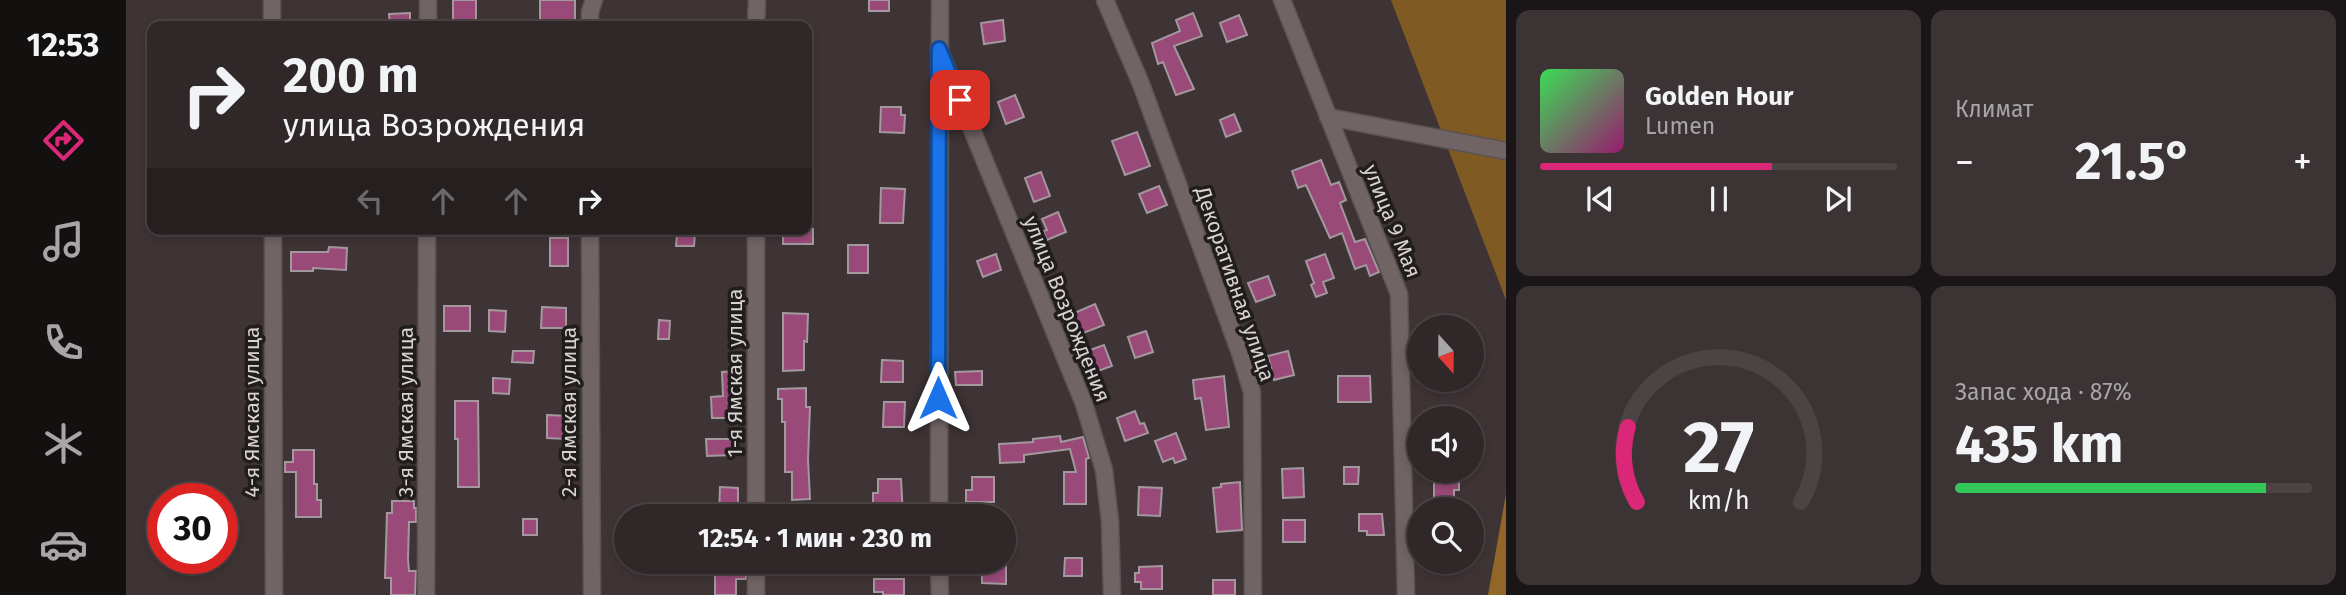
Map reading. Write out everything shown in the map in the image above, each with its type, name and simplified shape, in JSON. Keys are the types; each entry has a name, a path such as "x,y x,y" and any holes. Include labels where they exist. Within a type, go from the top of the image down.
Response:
{"street":[{"path":"272,0 272,21"},
{"path":"428,0 428,21"},
{"path":"590,21 594,0"},
{"path":"756,21 757,0"},
{"path":"939,504 940,0"},
{"name":"Декоративная улица","path":"1105,0 1140,84 1252,392 1253,595"},
{"name":"улица 9 Мая","path":"1282,0 1399,294 1406,595"},
{"name":"улица Возрождения","path":"939,49 1084,404 1104,470 1110,521 1112,595"},
{"path":"1328,117 1506,151"},
{"name":"4-я Ямская улица","path":"273,235 274,595"},
{"name":"3-я Ямская улица","path":"426,595 427,235"},
{"name":"2-я Ямская улица","path":"590,235 592,595"},
{"name":"1-я Ямская улица","path":"756,235 756,504"},
{"path":"756,574 756,595"},
{"path":"939,574 940,595"}],"shaded area":[{"path":"1391,0 1506,0 1506,300"},
{"path":"1506,494 1506,595 1488,595"}],"building":[{"path":"453,0 476,0 476,21 453,21"},
{"path":"540,0 575,0 575,21 540,21"},
{"path":"869,0 889,0 889,11 869,11"},
{"path":"410,13 410,21 390,21 389,14"},
{"path":"1193,13 1202,36 1174,46 1194,89 1176,95 1163,62 1158,64 1152,43 1180,31 1176,20"},
{"path":"1239,15 1247,35 1227,42 1220,23"},
{"path":"1003,20 1005,41 984,44 981,23"},
{"path":"1015,95 1024,117 1006,124 998,102"},
{"path":"881,107 901,107 901,115 905,115 904,133 880,132"},
{"path":"1234,114 1241,131 1226,137 1220,120"},
{"path":"1137,132 1150,166 1125,175 1112,141"},
{"path":"1321,160 1331,185 1339,182 1346,200 1340,203 1355,242 1365,239 1379,272 1370,276 1366,265 1355,269 1342,233 1330,238 1306,185 1298,188 1292,171"},
{"path":"1041,172 1050,196 1034,202 1025,178"},
{"path":"1159,186 1167,205 1147,213 1139,194"},
{"path":"881,188 905,189 903,223 880,223"},
{"path":"1058,212 1066,232 1047,240 1043,231 1047,230 1042,219"},
{"path":"813,229 813,244 783,244 783,235 812,235"},
{"path":"677,235 695,235 694,246 676,246"},
{"path":"550,238 568,238 568,266 550,266"},
{"path":"848,245 868,245 868,273 848,273"},
{"path":"329,247 347,248 346,270 313,268 313,271 291,271 291,252 328,252"},
{"path":"996,254 1001,270 983,277 977,261"},
{"path":"1325,254 1334,278 1323,282 1327,293 1316,297 1306,261"},
{"path":"1268,276 1275,295 1256,302 1248,283"},
{"path":"1095,304 1104,325 1073,337 1069,326 1076,323 1072,314"},
{"path":"444,306 470,306 470,331 444,331"},
{"path":"542,307 566,308 566,328 541,328"},
{"path":"489,310 506,311 505,332 489,331"},
{"path":"783,313 808,314 804,370 783,371"},
{"path":"659,320 670,321 669,339 658,339"},
{"path":"1146,331 1153,352 1135,358 1128,337"},
{"path":"1104,345 1112,366 1095,372 1087,351"},
{"path":"513,351 534,351 533,363 512,362"},
{"path":"1288,351 1294,375 1274,380 1268,356"},
{"path":"882,360 903,361 903,382 881,382"},
{"path":"735,371 735,384 732,384 733,418 712,418 711,397 723,396 722,372"},
{"path":"982,371 982,385 956,385 955,372"},
{"path":"1224,376 1229,427 1206,430 1201,398 1195,399 1193,380"},
{"path":"1338,376 1370,376 1371,402 1338,402"},
{"path":"493,378 510,379 509,394 493,393"},
{"path":"806,388 806,407 810,407 810,499 792,500 792,472 785,472 785,422 782,422 782,399 778,399 778,389"},
{"path":"455,401 478,401 479,487 458,487"},
{"path":"884,402 905,402 904,427 883,427"},
{"path":"1135,411 1140,424 1144,423 1148,433 1125,441 1117,418"},
{"path":"547,415 568,416 567,439 547,438"},
{"path":"1176,433 1186,459 1175,463 1173,458 1163,462 1155,441"},
{"path":"1060,436 1061,442 1083,437 1089,458 1086,459 1086,504 1064,504 1064,472 1076,472 1070,449 1024,455 1024,462 1000,463 999,444 1033,442 1033,439"},
{"path":"706,439 733,439 733,455 707,456"},
{"path":"293,450 314,450 314,484 317,484 317,500 321,500 321,517 296,517 296,472 285,472 285,462 293,462"},
{"path":"1344,467 1359,467 1358,484 1344,484"},
{"path":"1303,468 1304,497 1283,498 1282,469"},
{"path":"972,477 994,477 994,502 966,502 966,490 972,490"},
{"path":"878,479 901,479 902,504 873,504 873,493 878,493"},
{"path":"1240,482 1242,530 1217,532 1213,488 1221,487 1221,484"},
{"path":"1434,483 1459,483 1459,490 1454,490 1454,497 1434,497"},
{"path":"720,487 738,488 738,504 719,504"},
{"path":"1139,487 1162,488 1160,516 1138,515"},
{"path":"392,501 414,501 416,508 416,522 409,522 408,559 409,571 416,571 415,595 391,595 391,578 385,578 387,513 392,513"},
{"path":"1359,514 1382,514 1384,535 1367,535 1367,531 1359,531"},
{"path":"523,519 537,519 537,535 523,535"},
{"path":"1283,520 1305,520 1305,542 1283,542"},
{"path":"1065,558 1082,558 1082,576 1064,576"},
{"path":"1162,566 1162,589 1141,589 1141,582 1135,582 1135,573 1139,573 1139,567"},
{"path":"715,574 746,574 746,579 736,579 736,595 715,595"},
{"path":"982,574 1006,574 1006,584 982,583"},
{"path":"874,579 904,579 904,595 874,592"},
{"path":"1213,580 1235,580 1235,595 1213,595"}],"route":[{"path":"938,398 939,49 960,100"}]}
